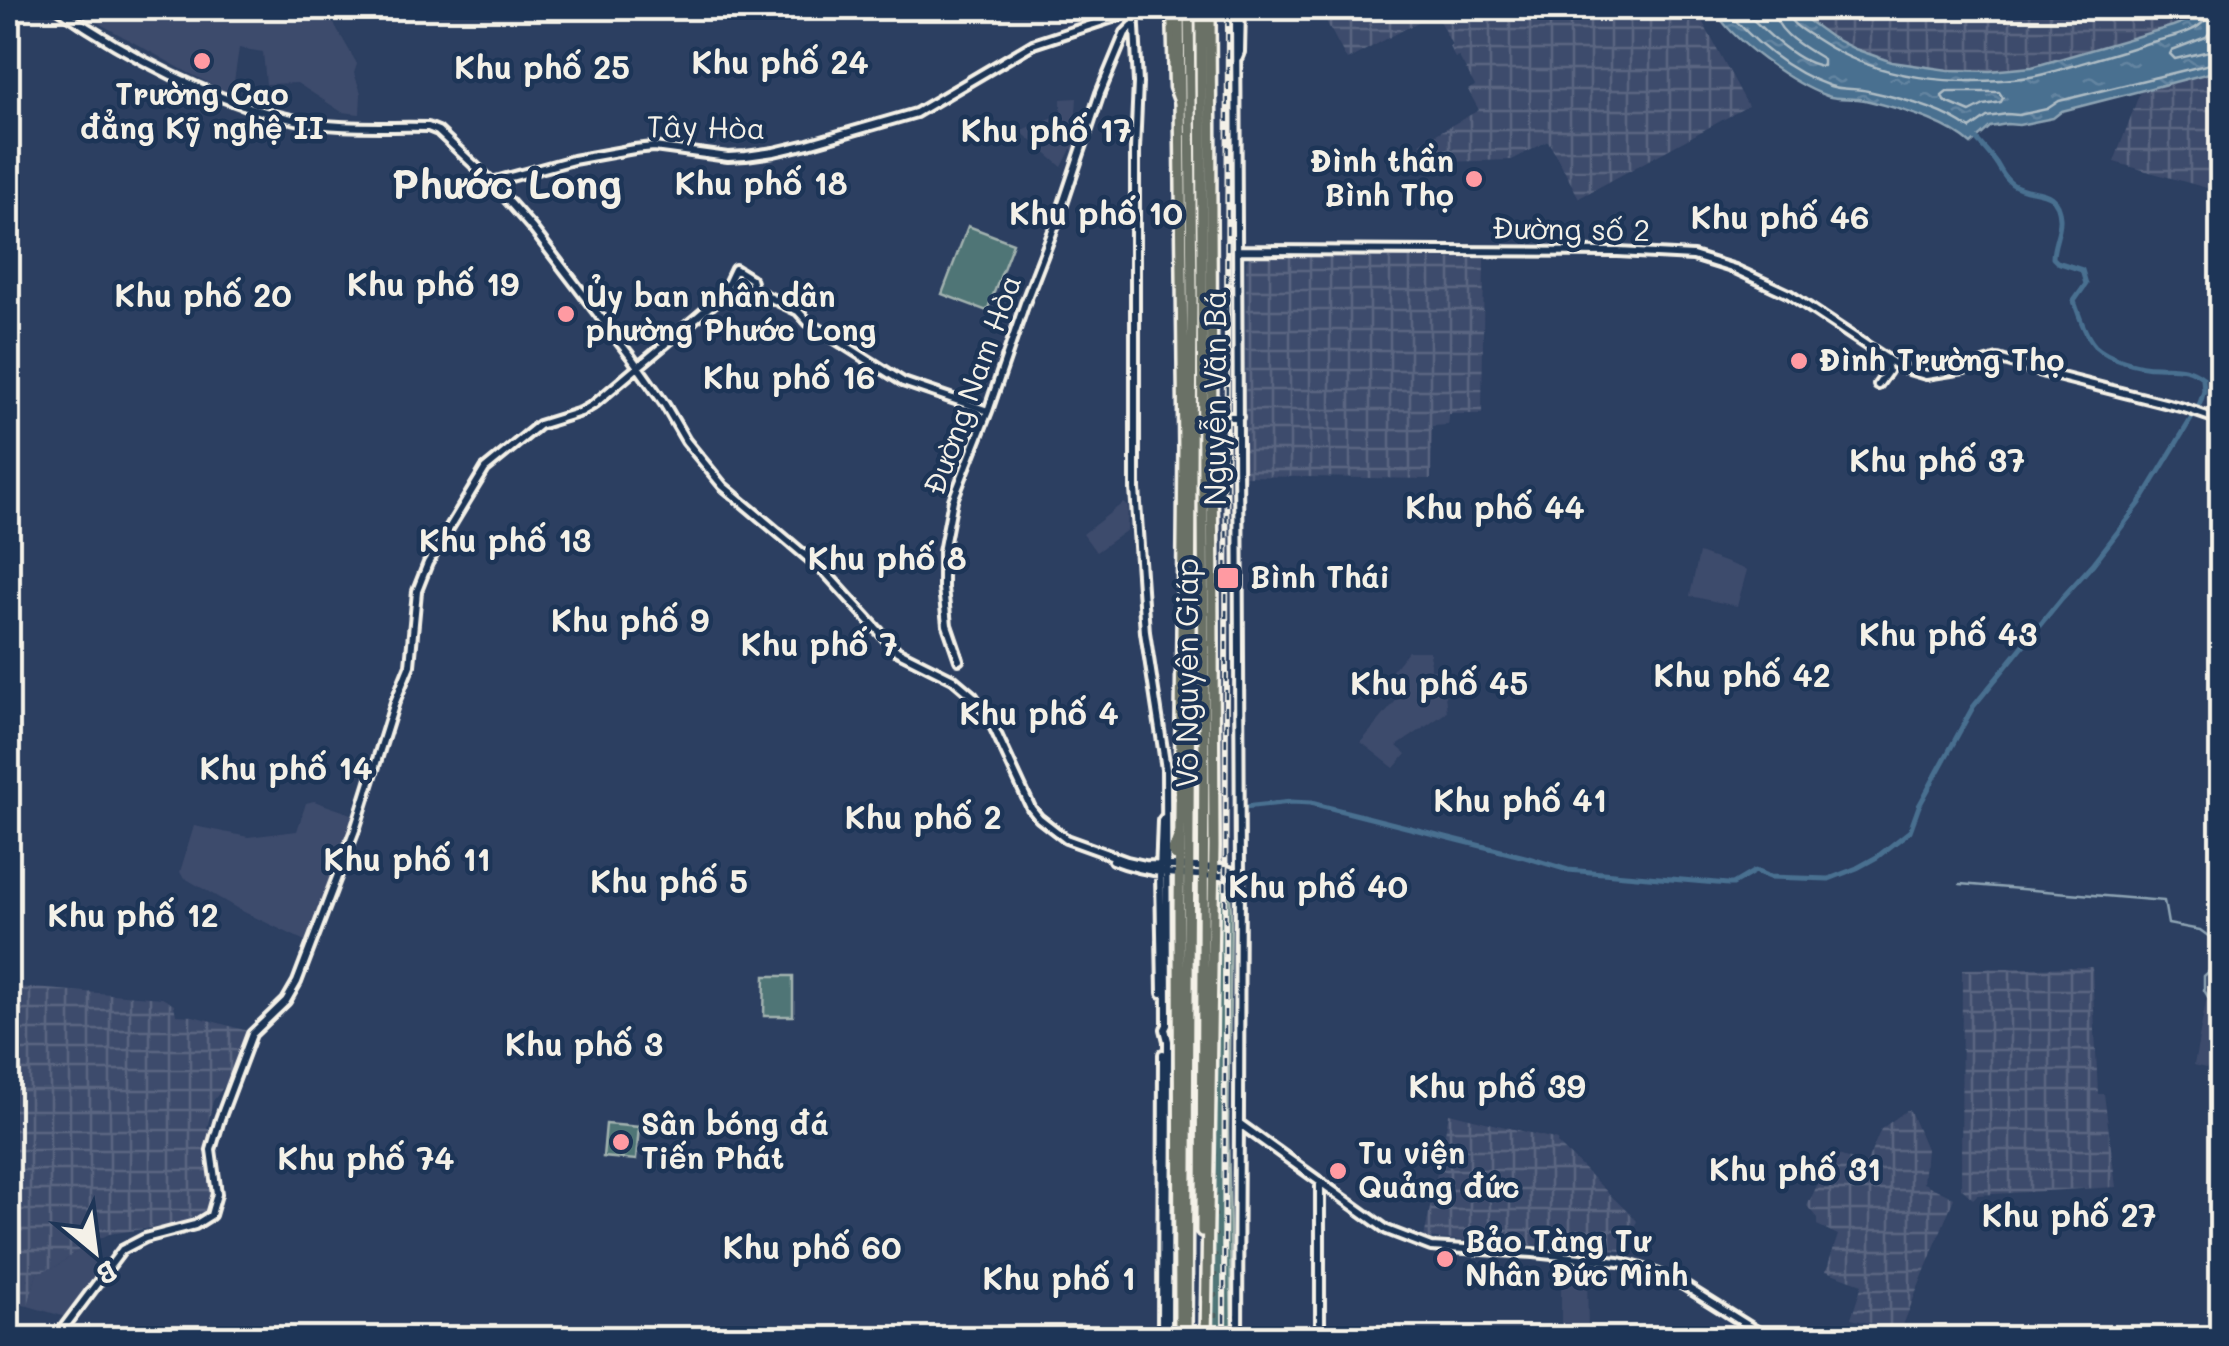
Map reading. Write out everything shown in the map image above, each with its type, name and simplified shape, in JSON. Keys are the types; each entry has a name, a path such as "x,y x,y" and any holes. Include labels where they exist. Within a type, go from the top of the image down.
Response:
{"highway":[{"name":"Võ Nguyên Giáp","path":"1201,8 1209,872 1204,1338"},
{"name":"Võ Nguyên Giáp","path":"1207,417 1210,8"},
{"name":"Võ Nguyên Giáp","path":"1182,9 1189,21 1192,316 1188,847 1179,911 1183,1338"},
{"name":"Võ Nguyên Giáp","path":"1182,9 1180,832 1187,923 1183,1338"},
{"path":"1179,62 1188,44"},
{"path":"1179,911 1187,923"}],"main road":[{"path":"58,8 147,62 242,105 298,121 338,126 433,128 492,182 544,243 665,405 686,441 723,486 826,573 898,651 953,679 973,696 994,728 1030,808 1053,831 1098,855 1134,868 1183,868 1222,876 1228,872 1240,875"},
{"name":"Nguyễn Văn Bá","path":"1238,8 1238,1338"},
{"path":"1136,9 1135,489 1141,593 1165,751 1167,814 1162,821 1167,1026 1165,1338"},
{"name":"Tây Hòa","path":"492,182 573,160 634,149 654,147 728,157 808,144 916,113 1033,44 1136,9 1147,15 1182,9"},
{"name":"Võ Nguyên Giáp","path":"1180,103 1174,86 1182,9"},
{"name":"Đường Nam Hòa","path":"960,660 947,626 943,588 943,552 955,492 988,411 1100,93 1126,33 1136,22"},
{"name":"Đường số 2","path":"1238,250 1618,252 1693,256 1735,268 1789,294 1899,368 1926,375 1998,359 2222,421"},
{"path":"56,1338 122,1250 144,1238 196,1225 212,1213 216,1188 211,1150 220,1119 252,1034 286,1001 297,982 355,830 410,665 421,579 485,469 539,425 581,412 638,368 715,302 735,269 751,279 754,290 798,310 818,328 903,382 988,411"},
{"path":"1878,385 1888,371 1884,358"},
{"path":"1207,417 1239,417"},
{"path":"1163,870 1160,916 1166,1033"},
{"path":"1239,1123 1387,1230 1432,1247 1619,1262 1684,1286 1768,1338"},
{"path":"1320,1182 1320,1338"}],"shaded area":[{"path":"109,8 325,8 357,64 354,73 361,93 360,114 342,112 297,83 266,84 263,52 239,48 232,95 95,21"},
{"path":"1319,8 1695,8 1748,106 1579,198 1548,141 1512,160 1442,162 1420,143 1479,110 1468,90 1475,86 1459,57 1455,58 1435,13 1347,60"},
{"path":"1791,8 2202,9 2194,18 2173,26 2032,67 1990,71 1947,70 1872,56 1831,37"},
{"path":"2221,70 2221,157 2207,188 2114,162 2140,92"},
{"path":"1077,98 1074,141 1082,144 1079,152 1071,149 1062,167 1020,131 1061,114 1061,99"},
{"path":"1250,256 1484,259 1482,414 1449,414 1448,425 1432,426 1431,479 1245,476 1246,261"},
{"path":"1123,503 1128,507 1127,530 1096,552 1083,534"},
{"path":"1699,553 1747,570 1737,606 1690,596"},
{"path":"1408,651 1430,651 1431,669 1437,669 1447,712 1397,746 1406,754 1394,768 1361,742 1400,696 1390,673"},
{"path":"314,801 354,815 305,941 240,910 180,872 194,826 248,837 297,831 306,803"},
{"path":"2092,967 2098,1094 2104,1094 2116,1187 1977,1195 1973,1199 1961,1188 1962,969"},
{"path":"8,986 162,998 174,1005 176,1015 248,1031 235,1072 213,1101 207,1128 212,1130 205,1163 213,1183 209,1210 178,1224 109,1234 80,1249 57,1266 37,1273 28,1306 8,1302"},
{"path":"2206,1001 2221,1007 2221,1072 2194,1065"},
{"path":"1907,1110 1926,1149 1923,1183 1954,1198 1901,1330 1851,1319 1862,1284 1826,1271 1838,1235 1817,1225 1817,1218 1807,1206 1833,1153 1864,1164 1881,1129"},
{"path":"1449,1113 1558,1140 1637,1221 1622,1251 1424,1238"},
{"path":"80,1249 100,1269 66,1317 28,1306 37,1273 57,1266"},
{"path":"1561,1267 1587,1268 1588,1338 1561,1338"}],"green space":[{"path":"968,226 1013,243 987,311 942,294"},
{"path":"1215,884 1226,884 1231,913 1228,1131 1232,1338 1212,1338"},
{"path":"765,976 793,976 793,1016 764,1016"},
{"name":"Sân bóng đá Tiến Phát","path":"606,1124 639,1127 636,1160 603,1157"}],"water":[{"path":"1713,8 1791,8 1831,37 1892,62 1990,71 2032,67 2173,26 2194,18 2201,8 2221,8 2221,70 2062,111 2053,118 1990,127 1971,144 1935,122 1907,111 1813,90 1748,47"}],"waterway":[{"path":"1244,807 1311,803 1568,870 1728,884 1755,871 1770,877 1829,879 1877,857 1910,831 1919,806 1973,707 2140,503 2199,406 2204,391 2203,378 2192,371 2133,364 2095,346 2074,301 2086,284 2082,270 2053,258 2060,223 2054,200 2012,184 1976,139"},
{"path":"1960,884 2164,901 2168,924 2200,930 2222,946"},
{"path":"2222,960 2204,976 2204,990 2210,1000 2222,1001"}],"railway":[{"path":"1224,1338 1228,8"}],"place":[{"name":"Trường Cao đẳng Kỹ nghệ II","path":"202,61"},
{"name":"Đình thần Bình Thọ","path":"1474,179"},
{"name":"Ủy ban nhân dân phường Phước Long","path":"566,314"},
{"name":"Đình Trường Thọ","path":"1799,361"},
{"name":"Bình Thái","path":"1228,578"},
{"name":"Sân bóng đá Tiến Phát","path":"621,1142"},
{"name":"Tu viện Quảng đức","path":"1338,1171"},
{"name":"Bảo Tàng Tư Nhân Đức Minh","path":"1445,1259"}],"district":[{"name":"Khu phố 24","path":"780,63"},
{"name":"Khu phố 25","path":"542,68"},
{"name":"Khu phố 17","path":"1046,131"},
{"name":"Khu phố 18","path":"761,184"},
{"name":"Phước Long","path":"507,185"},
{"name":"Khu phố 10","path":"1096,214"},
{"name":"Khu phố 46","path":"1780,218"},
{"name":"Khu phố 19","path":"433,285"},
{"name":"Khu phố 20","path":"203,296"},
{"name":"Khu phố 16","path":"789,378"},
{"name":"Khu phố 37","path":"1937,461"},
{"name":"Khu phố 44","path":"1495,508"},
{"name":"Khu phố 13","path":"505,541"},
{"name":"Khu phố 8","path":"887,559"},
{"name":"Khu phố 9","path":"630,621"},
{"name":"Khu phố 43","path":"1948,635"},
{"name":"Khu phố 7","path":"819,645"},
{"name":"Khu phố 42","path":"1742,676"},
{"name":"Khu phố 45","path":"1439,684"},
{"name":"Khu phố 4","path":"1039,714"},
{"name":"Khu phố 14","path":"286,769"},
{"name":"Khu phố 41","path":"1520,801"},
{"name":"Khu phố 2","path":"923,818"},
{"name":"Khu phố 11","path":"407,860"},
{"name":"Khu phố 5","path":"669,882"},
{"name":"Khu phố 40","path":"1318,887"},
{"name":"Khu phố 12","path":"133,916"},
{"name":"Khu phố 3","path":"584,1045"},
{"name":"Khu phố 39","path":"1497,1087"},
{"name":"Khu phố 74","path":"366,1159"},
{"name":"Khu phố 31","path":"1795,1170"},
{"name":"Khu phố 27","path":"2069,1216"},
{"name":"Khu phố 60","path":"812,1248"},
{"name":"Khu phố 1","path":"1059,1279"}]}
